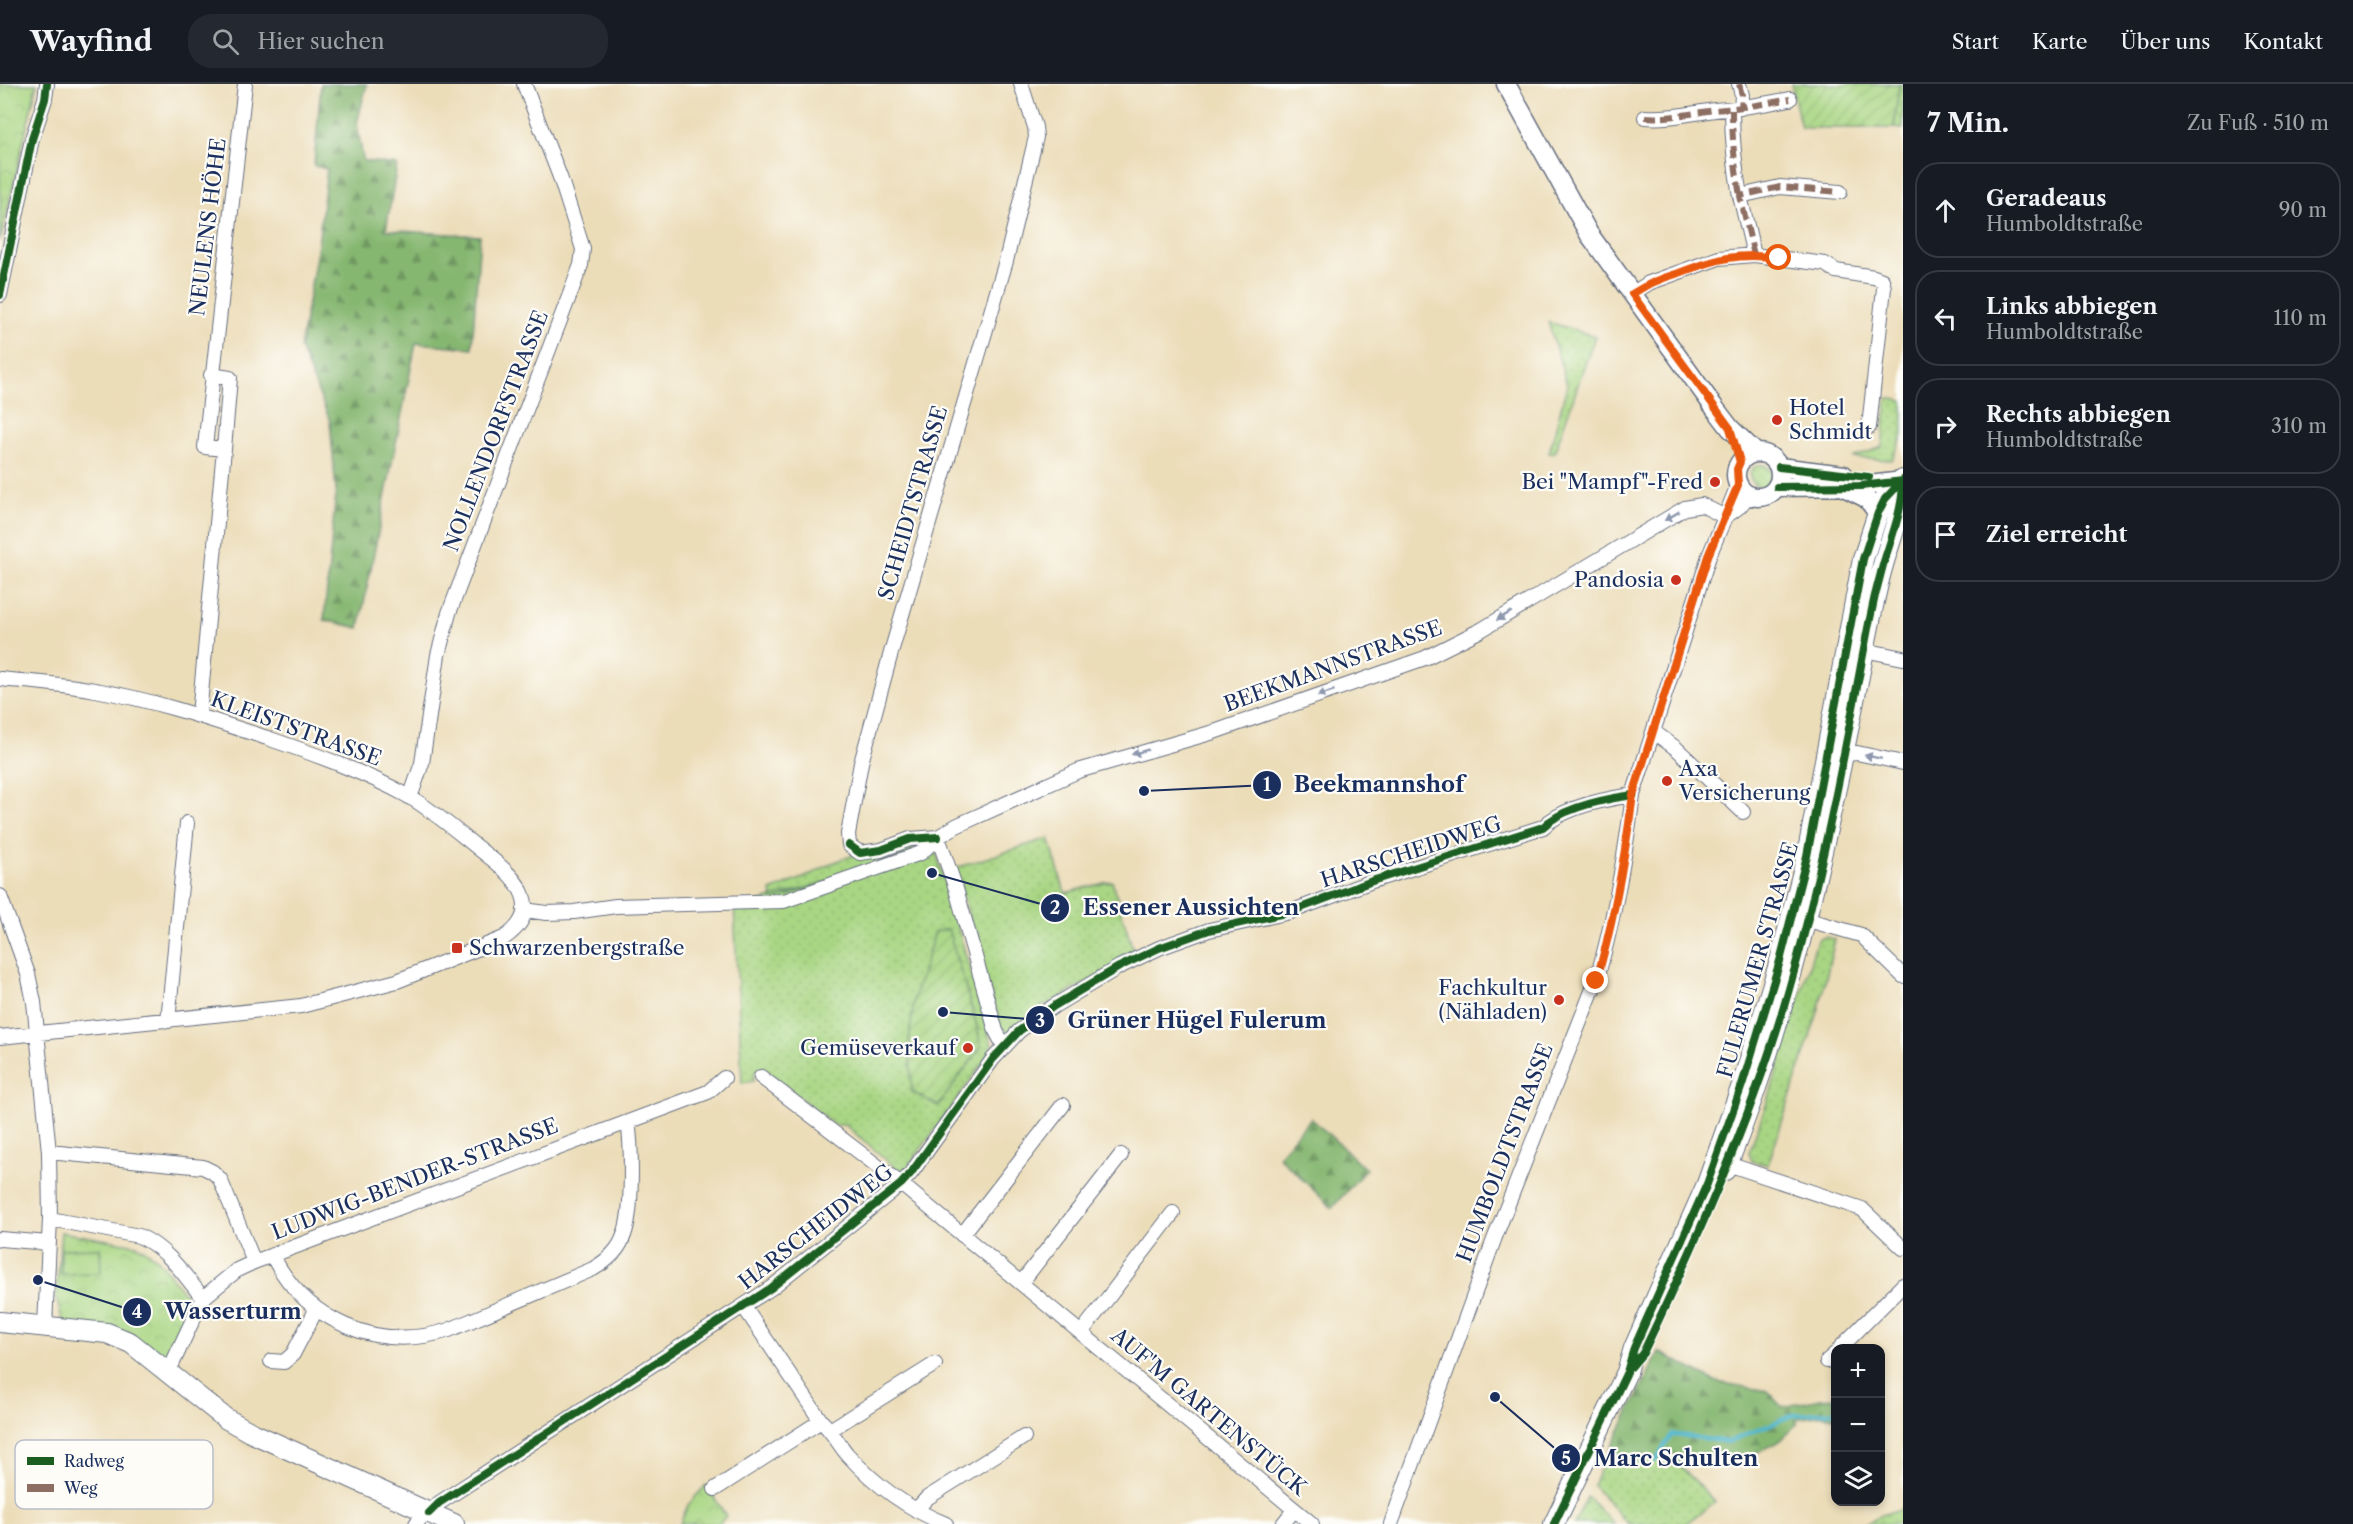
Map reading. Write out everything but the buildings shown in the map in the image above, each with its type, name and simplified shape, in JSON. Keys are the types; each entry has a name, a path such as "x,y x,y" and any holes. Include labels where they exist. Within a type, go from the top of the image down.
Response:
{"main road":[{"name":"FULERUMER STRASSE","path":"1835,756 1848,635 1863,559 1885,499 1903,481"},
{"name":"FULERUMER STRASSE","path":"1554,1524 1627,1372 1643,1353 1695,1243 1722,1162 1771,1046 1835,756 1864,650 1882,568 1899,514 1903,481"},
{"path":"0,1322 118,1336 131,1342 225,1418 423,1514 453,1524"}],"street":[{"path":"0,295 32,139 47,84"},
{"name":"NEULENS HÖHE","path":"199,715 224,448 205,447 211,375 245,84"},
{"name":"NOLLENDORFSTRASSE","path":"410,798 422,763 438,655 449,613 581,265 583,249 560,177 524,84"},
{"name":"SCHEIDTSTRASSE","path":"938,837 910,839 881,850 860,853 849,845 848,834 861,763 1002,272 1036,137 1021,84"},
{"name":"HUMBOLDTSTRASSE","path":"1391,1524 1495,1238 1596,981 1605,951 1633,795 1708,556 1725,517 1744,490 1737,469 1748,457 1730,428 1577,215 1506,84"},
{"path":"1739,84 1742,95 1737,109 1734,161 1754,255"},
{"path":"1645,117 1660,118 1737,109 1790,99"},
{"path":"1740,196 1780,187 1840,192"},
{"path":"1632,294 1650,283 1719,258 1754,255 1825,264 1836,271 1882,280 1884,288 1869,427"},
{"path":"1744,490 1759,497 1770,494 1777,486 1780,477 1779,467 1774,459 1766,454 1748,457"},
{"path":"1779,467 1903,481"},
{"path":"1777,486 1861,486 1903,481"},
{"path":"1842,486 1866,498 1878,513"},
{"name":"BEEKMANNSTRASSE","path":"524,910 565,913 616,906 784,901 818,890 921,853 938,837 956,826 1078,771 1196,735 1214,732 1425,658 1481,630 1685,508 1702,505 1725,517"},
{"path":"1848,635 1864,650 1903,658"},
{"name":"KLEISTSTRASSE","path":"0,679 96,690 199,715 341,765 410,798 515,878 525,900 524,910"},
{"path":"1654,732 1677,749 1743,812"},
{"path":"1835,756 1857,753 1903,763"},
{"name":"HARSCHEIDWEG","path":"423,1514 771,1288 901,1184 1004,1046 1019,1031 1054,1006 1119,967 1159,948 1209,930 1290,912 1375,880 1543,827 1552,818 1605,799 1633,795"},
{"path":"168,1021 187,823"},
{"path":"938,837 956,889 996,1031 1004,1046"},
{"path":"0,896 28,974 34,1002 49,1152 50,1219 45,1326"},
{"path":"0,1037 301,1006 397,981 497,941 514,931 524,910"},
{"path":"1800,918 1861,935 1903,976"},
{"name":"AUF'M GARTENSTÜCK","path":"761,1077 901,1184 1312,1524"},
{"name":"LUDWIG-BENDER-STRASSE","path":"168,1373 203,1298 237,1270 708,1092 724,1078"},
{"path":"963,1235 1063,1105"},
{"path":"272,1255 283,1277 316,1310 353,1329 376,1335 398,1337 438,1333 605,1262 615,1252 624,1236 628,1222 631,1144 628,1122"},
{"path":"49,1152 203,1167 213,1172 220,1179 254,1262"},
{"path":"1021,1283 1121,1155"},
{"path":"1722,1162 1862,1209 1903,1248"},
{"name":"AUF'M GARTENSTÜCK","path":"1081,1333 1173,1213"},
{"path":"50,1219 139,1236 152,1242 164,1251 203,1298"},
{"path":"0,1239 49,1243"},
{"path":"1844,1344 1903,1285"},
{"path":"744,1306 846,1452 876,1482 916,1510 946,1524"},
{"path":"271,1361 284,1362 293,1354 316,1310"},
{"path":"715,1490 934,1364"},
{"path":"916,1510 927,1498 1024,1437"},
{"path":"1283,1524 1294,1510"}],"green space":[{"path":"0,84 37,84 0,242"},
{"path":"321,84 367,84 357,123 363,159 397,165 386,230 480,236 472,348 416,343 359,628 324,620 336,492 330,421 300,348 318,245 327,169 314,166"},
{"path":"1791,84 1899,84 1894,128 1801,128"},
{"path":"1899,84 1903,84 1903,129 1894,128"},
{"path":"1548,322 1595,336 1554,454 1549,453 1567,385"},
{"path":"1887,398 1903,401 1903,436 1892,460 1853,458 1882,447"},
{"path":"1761,465 1769,468 1772,476 1769,484 1761,487 1753,484 1750,476 1753,468"},
{"path":"1049,838 1065,893 1112,881 1135,956 1042,1007 1009,1032 1000,1027 955,868"},
{"path":"916,843 917,847 913,852 773,901 771,891 808,876 832,863 859,853"},
{"path":"922,854 937,855 992,1045 988,1056 903,1174 845,1125 834,1125 765,1069 759,1068 756,1071 754,1081 742,1083 734,905 752,904"},
{"path":"948,929 977,1026 981,1047 938,1106 912,1092 909,1041 914,998 935,932"},
{"path":"1825,937 1835,939 1818,1012 1768,1165 1752,1161 1749,1152 1770,1094 1816,943"},
{"path":"1311,1118 1366,1169 1332,1208 1278,1156"},
{"path":"61,1232 137,1245 157,1258 191,1302 168,1363 63,1322 56,1298"},
{"path":"100,1248 101,1273 61,1274 61,1249"},
{"path":"1659,1352 1717,1382 1768,1391 1783,1407 1831,1398 1831,1416 1823,1415 1795,1419 1798,1423 1777,1443 1748,1457 1701,1457 1679,1465 1656,1459 1603,1464"},
{"path":"1657,1459 1679,1465 1715,1502 1685,1524 1628,1524 1593,1485 1603,1464"},
{"path":"706,1485 726,1516 719,1524 680,1524 688,1505"},
{"path":"1587,1497 1614,1524 1574,1524"},
{"path":"1903,1508 1903,1524 1864,1524 1879,1516"}],"waterway":[{"path":"1655,1461 1672,1434 1728,1442 1793,1415 1831,1411"}],"marked path":[{"path":"1739,84 1742,95 1741,108"},
{"path":"1645,117 1663,117 1753,106 1790,99"},
{"path":"1732,110 1734,153 1740,196"},
{"path":"1754,255 1740,196 1780,187 1840,192"}],"cycle path":[{"path":"0,295 32,139 45,99 47,84"},
{"path":"1779,467 1869,477"},
{"path":"1554,1524 1627,1372 1634,1348 1707,1184 1742,1085 1780,961 1807,856 1863,559 1885,499 1903,480"},
{"path":"1777,487 1861,486 1903,481"},
{"path":"1631,1367 1643,1353 1719,1185 1753,1100 1782,1013 1820,870 1871,612 1899,513 1903,481"},
{"path":"429,1513 439,1503 771,1288 901,1184 993,1059 1019,1031 1054,1006 1119,967 1159,948 1209,930 1290,912 1375,880 1543,827 1551,820 1573,809 1633,795"},
{"path":"849,845 860,853 881,850 910,839 938,837"}],"place":[{"name":"Hotel Schmidt","path":"1777,420"},
{"name":"Bei \"Mampf\"-Fred","path":"1715,482"},
{"name":"Pandosia","path":"1676,580"},
{"name":"Axa Versicherung","path":"1667,781"},
{"name":"Beekmannshof","path":"1144,791"},
{"name":"Essener Aussichten","path":"932,873"},
{"name":"Schwarzenbergstraße","path":"457,948"},
{"name":"Fachkultur (Nähladen)","path":"1559,1000"},
{"name":"Grüner Hügel Fulerum","path":"943,1012"},
{"name":"Gemüseverkauf","path":"968,1048"},
{"name":"Wasserturm","path":"38,1280"},
{"name":"Marc Schulten","path":"1495,1397"}],"route":[{"path":"1596,981 1605,951 1633,795 1708,556 1738,485 1736,477 1740,462 1730,428 1632,294 1650,283 1719,258 1754,255 1779,258"}]}
